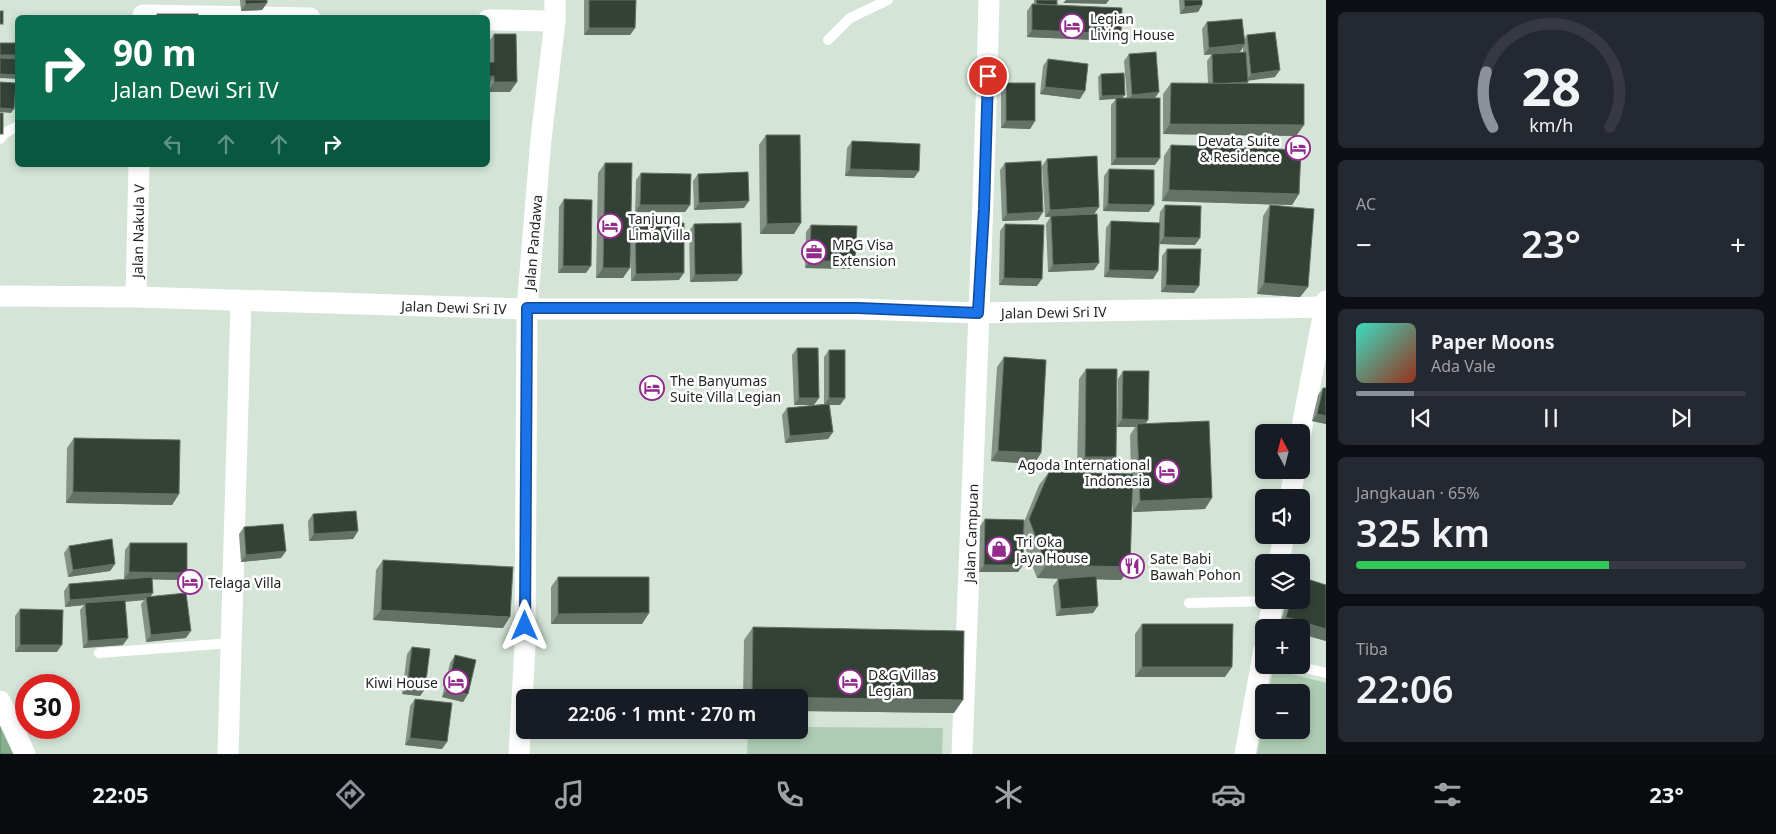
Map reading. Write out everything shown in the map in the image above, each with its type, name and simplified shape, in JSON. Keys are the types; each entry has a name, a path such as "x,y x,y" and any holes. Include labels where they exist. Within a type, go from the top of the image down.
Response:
{"street":[{"name":"Jalan Campuan","path":"962,754 978,313 984,209 989,0"},
{"path":"490,20 555,10"},
{"name":"Jalan Pandawa","path":"519,754 525,646 527,308 541,139 555,10"},
{"path":"143,11 238,15"},
{"name":"Jalan Nakula V","path":"136,298 139,167"},
{"name":"Jalan Dewi Sri IV","path":"0,296 527,308 858,308 978,313 1326,305"},
{"path":"228,754 242,301"},
{"path":"1303,424 1326,305"},
{"path":"1245,754 1260,674"},
{"path":"0,702 25,754"}],"lane":[{"path":"828,40 850,18 888,0"},
{"path":"0,139 5,133 15,128"},
{"path":"1189,603 1255,601"},
{"path":"99,653 231,643"},
{"path":"1310,669 1326,673"}],"shaded area":[{"path":"1272,674 1292,674 1326,683 1326,754 1257,754 1260,739 1310,739 1310,684 1270,684"},
{"path":"0,706 23,754 0,754"},
{"path":"808,727 943,728 942,754 747,754 748,739 808,739"}],"building":[{"path":"245,0 267,0 267,3 246,4"},
{"path":"589,0 636,0 635,28 589,28"},
{"path":"1036,0 1057,0 1057,5 1037,4"},
{"path":"1184,0 1202,0 1202,5 1185,7"},
{"name":"Legian Living House","path":"1032,4 1122,8 1121,34 1032,30"},
{"path":"0,11 3,11 3,24 0,24"},
{"path":"157,14 198,14 198,15"},
{"path":"1242,19 1245,44 1209,48 1207,22"},
{"path":"1275,32 1280,70 1251,74 1247,35"},
{"path":"494,34 516,34 517,82 494,82 494,76 490,76 490,63 494,62"},
{"path":"0,43 15,43 15,55 0,55"},
{"path":"1156,52 1159,92 1132,95 1129,54"},
{"path":"1246,52 1248,82 1213,84 1212,54"},
{"path":"0,58 15,59 15,75 0,74"},
{"path":"1048,59 1088,64 1085,91 1045,87"},
{"path":"1124,73 1125,95 1102,96 1101,74"},
{"path":"0,82 15,83 14,109 0,108"},
{"path":"1006,83 1035,83 1035,121 1006,121"},
{"path":"1171,83 1304,84 1304,125 1170,124"},
{"path":"1116,98 1160,98 1160,158 1116,158"},
{"path":"0,113 3,113 3,134 0,134"},
{"path":"766,135 800,135 801,223 767,224"},
{"path":"852,141 920,144 919,171 850,169"},
{"path":"1171,145 1301,150 1299,194 1169,190"},
{"path":"1097,156 1099,207 1050,210 1047,159"},
{"path":"1041,161 1043,212 1007,214 1005,163"},
{"name":"Tanjung Lima Villa","path":"605,163 632,163 630,268 603,268"},
{"path":"1109,169 1154,170 1154,205 1108,204"},
{"path":"748,172 749,201 699,203 698,174"},
{"path":"641,173 691,174 690,205 640,205"},
{"path":"564,199 592,200 591,266 563,266"},
{"path":"1165,205 1201,206 1200,238 1164,237"},
{"path":"1270,205 1314,209 1308,287 1264,283"},
{"path":"1097,214 1099,263 1053,265 1051,216"},
{"path":"1111,221 1160,223 1158,271 1109,270"},
{"path":"684,223 684,273 636,274 635,224"},
{"path":"741,223 742,274 695,275 694,224"},
{"path":"1005,224 1044,225 1042,279 1004,278"},
{"path":"811,225 857,226 855,261 810,261"},
{"path":"1167,249 1201,249 1199,286 1166,285"},
{"path":"797,348 818,348 819,398 799,398"},
{"path":"829,350 845,350 845,398 829,398"},
{"path":"1004,357 1046,360 1041,453 998,451"},
{"path":"1086,369 1117,369 1116,457 1085,457"},
{"path":"1123,371 1149,371 1148,420 1122,419"},
{"path":"1323,388 1326,388 1326,416 1317,414"},
{"path":"829,404 833,432 790,436 787,408"},
{"name":"Agoda International Indonesia","path":"1209,421 1212,498 1140,501 1137,424"},
{"path":"74,438 180,440 179,494 73,492"},
{"path":"1049,472 1133,474 1130,567 1046,565 1029,519"},
{"path":"356,511 358,531 314,534 313,514"},
{"name":"Tri Oka Jaya House","path":"985,519 1024,520 1023,565 984,565"},
{"path":"283,524 286,551 246,555 244,527"},
{"path":"112,539 115,564 73,570 69,546"},
{"path":"130,543 187,543 187,573 129,572"},
{"path":"383,560 513,567 510,617 381,610"},
{"path":"1096,576 1098,606 1061,609 1058,579"},
{"path":"152,577 153,593 70,600 69,584"},
{"path":"558,577 649,577 649,613 558,614"},
{"path":"1310,580 1326,585 1326,629 1310,624 1310,619 1286,617 1288,609 1310,609"},
{"path":"186,593 191,631 151,635 146,597"},
{"path":"125,600 128,638 88,641 85,603"},
{"path":"20,609 63,610 62,645 20,645"},
{"path":"1142,624 1233,624 1232,667 1142,667"},
{"path":"753,627 964,631 963,700 808,698 808,689 752,689"},
{"path":"412,647 430,649 425,689 407,687"},
{"name":"Kiwi House","path":"455,655 476,660 468,694 447,690"},
{"path":"415,699 452,703 447,742 410,738"}],"place":[{"name":"Legian Living House","path":"1072,26"},
{"name":"Devata Suite & Residence","path":"1298,148"},
{"name":"Tanjung Lima Villa","path":"610,226"},
{"name":"MPG Visa Extension","path":"814,252"},
{"name":"The Banyumas Suite Villa Legian","path":"652,388"},
{"name":"Agoda International Indonesia","path":"1167,472"},
{"name":"Tri Oka Jaya House","path":"999,549"},
{"name":"Sate Babi Bawah Pohon","path":"1132,566"},
{"name":"Telaga Villa","path":"190,582"},
{"name":"Kiwi House","path":"456,682"},
{"name":"D&G Villas Legian","path":"850,682"}],"route":[{"path":"525,626 527,308 858,308 978,313 984,209 988,76"}]}
